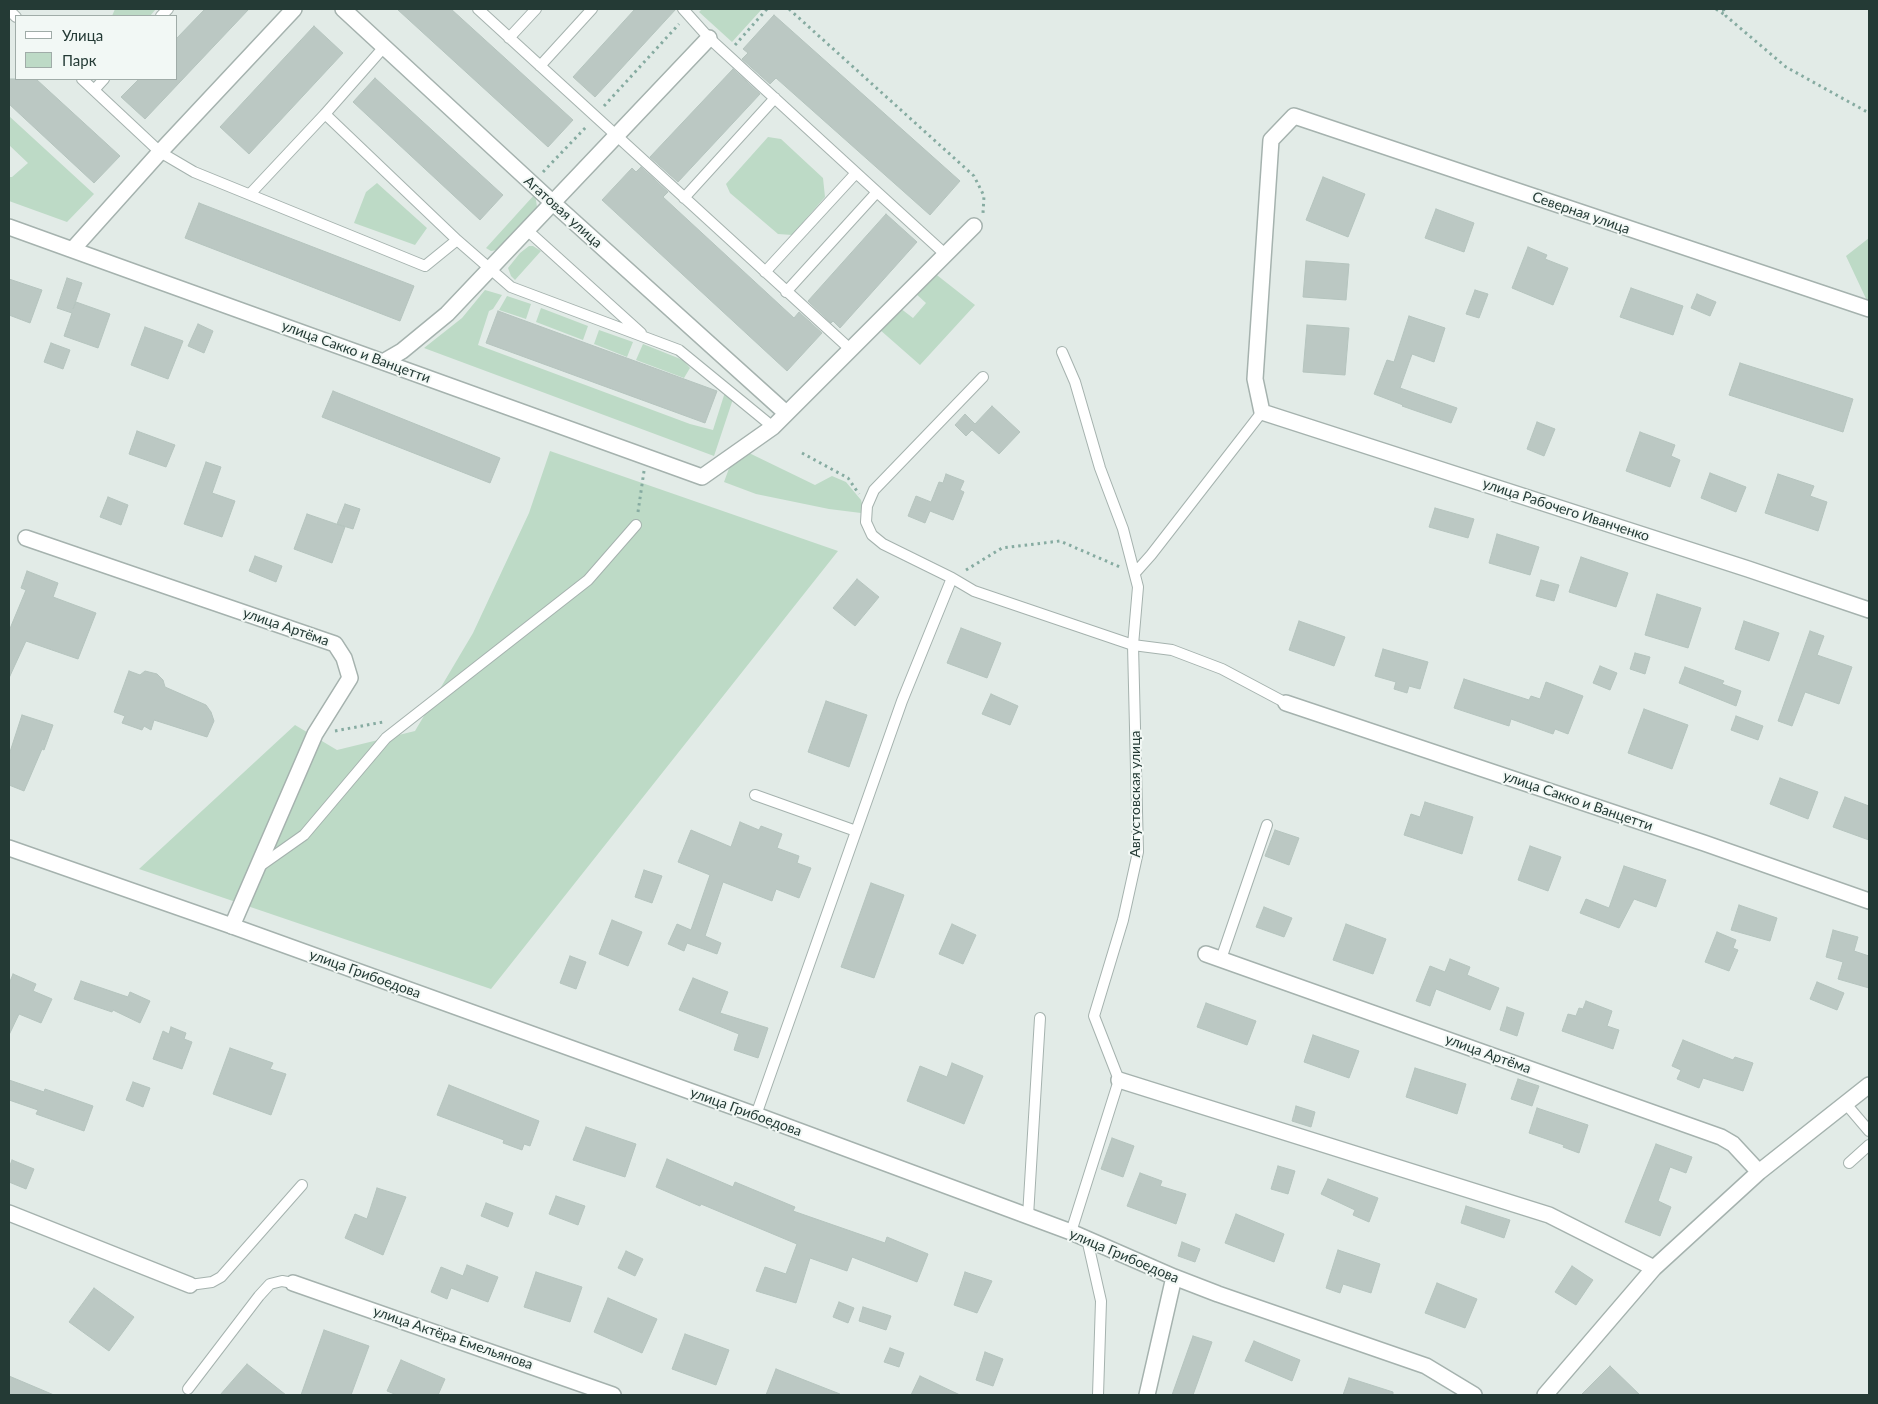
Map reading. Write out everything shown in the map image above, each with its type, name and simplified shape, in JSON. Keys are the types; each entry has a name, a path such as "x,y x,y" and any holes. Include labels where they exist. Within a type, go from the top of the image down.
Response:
{"street":[{"path":"73,249 160,152 294,9"},
{"name":"Агатовая улица","path":"343,9 786,414"},
{"path":"383,362 402,351 447,314 709,38"},
{"name":"Северная улица","path":"1262,412 1255,379 1271,140 1294,116 1869,309"},
{"path":"773,426 974,226"},
{"name":"улица Сакко и Ванцетти","path":"9,227 702,477 773,426"},
{"name":"улица Рабочего Иванченко","path":"1262,412 1869,610"},
{"name":"улица Артёма","path":"26,538 335,644 344,658 350,678 315,734 232,926"},
{"name":"улица Сакко и Ванцетти","path":"1286,703 1704,843 1869,901"},
{"name":"улица Грибоедова","path":"9,848 232,926 1071,1232 1174,1278 1426,1366 1474,1395"},
{"name":"улица Артёма","path":"1206,954 1720,1137 1733,1144 1759,1172"},
{"path":"1119,1080 1549,1215 1654,1268"},
{"path":"1545,1395 1654,1268 1759,1172 1869,1085"},
{"path":"9,1213 190,1285"},
{"path":"1147,1395 1174,1278"},
{"name":"улица Актёра Емельянова","path":"293,1283 613,1395"}],"lane":[{"path":"478,9 850,350"},
{"path":"509,38 536,9"},
{"path":"540,66 592,9"},
{"path":"683,9 726,54 946,254"},
{"path":"250,194 325,114 384,46"},
{"path":"83,80 160,152 194,172 425,266 457,240"},
{"path":"94,90 103,80"},
{"path":"684,198 774,98"},
{"path":"325,114 457,240 510,287 679,350 773,426"},
{"path":"765,272 856,173"},
{"path":"786,292 877,192"},
{"path":"527,230 646,338"},
{"name":"Августовская улица","path":"1062,352 1075,382 1100,468 1123,529 1138,587 1133,645 1138,852 1123,920 1094,1016 1119,1080"},
{"path":"982,377 874,490 867,506 866,522 872,535 883,544 974,591 1133,645 1172,650 1222,669 1286,703"},
{"path":"1135,573 1262,412"},
{"path":"259,866 304,835 386,738 588,580 636,525"},
{"path":"756,1116 902,701 952,578"},
{"path":"755,795 856,831"},
{"path":"1221,959 1267,825"},
{"path":"1028,1216 1040,1018"},
{"path":"1071,1232 1119,1080"},
{"path":"1846,1104 1869,1131"},
{"path":"1849,1163 1869,1145"},
{"path":"190,1285 212,1282 221,1277 302,1185"},
{"path":"1086,1239 1101,1301 1098,1395"},
{"path":"188,1389 270,1284 282,1281 293,1283"}],"path":[{"path":"726,54 767,9"},
{"path":"789,9 974,176 984,196 983,213 974,226"},
{"path":"1716,9 1786,67 1869,113"},
{"path":"1723,9 1726,16"},
{"path":"802,453 848,478 867,506"},
{"path":"636,525 646,458"},
{"path":"952,578 1002,548 1060,541 1135,573"},
{"path":"315,734 387,721"}],"green space":[{"path":"115,9 156,9 151,15 112,15"},
{"path":"702,9 762,9 732,42 699,12"},
{"path":"9,116 94,194 67,222 9,201 9,177 12,177 28,163 9,145"},
{"path":"768,137 781,139 823,178 825,197 792,235 778,234 730,193 726,184"},
{"path":"377,183 427,228 415,245 354,223 366,192"},
{"path":"535,194 537,207 497,250 491,251 486,248"},
{"path":"1869,238 1869,305 1846,256"},
{"path":"529,246 533,246 541,251 515,280 508,268 520,253"},
{"path":"933,272 975,305 920,365 879,329 900,308 913,318 926,303 914,292"},
{"path":"485,290 502,295 493,309 489,311 478,345 690,424 713,430 726,389 734,396 714,456 424,348 462,318"},
{"path":"507,296 531,304 526,319 499,310"},
{"path":"541,308 588,326 583,340 536,322"},
{"path":"599,330 633,342 627,357 594,344"},
{"path":"643,344 683,360 690,368 684,378 636,360"},
{"path":"550,451 838,551 491,989 139,869 295,725 337,750 415,731 473,633 529,513"},
{"path":"747,452 815,485 832,476 846,482 861,500 863,507 861,513 829,509 756,494 724,482 731,463"}],"building":[{"path":"205,9 249,9 145,119 121,97 138,80 178,80 178,37"},
{"path":"397,9 451,9 573,120 548,147"},
{"path":"635,9 676,9 595,97 573,77"},
{"path":"774,15 960,181 930,215 776,78 770,84 742,59 748,53 743,49"},
{"path":"314,26 343,53 249,154 220,127"},
{"path":"733,69 760,94 678,182 650,157"},
{"path":"375,78 503,195 480,220 353,102"},
{"path":"9,79 37,80 120,156 94,183 9,104"},
{"path":"641,167 668,192 663,197 794,318 799,312 822,333 787,371 602,200 632,168 636,172"},
{"path":"1323,177 1365,194 1348,237 1306,220"},
{"path":"199,203 414,286 400,321 185,238"},
{"path":"1436,209 1474,223 1464,252 1425,238"},
{"path":"886,214 917,242 840,328 833,321 831,323 808,301"},
{"path":"1528,247 1547,255 1545,259 1568,268 1553,305 1512,288"},
{"path":"1306,261 1349,264 1346,300 1303,297"},
{"path":"67,278 82,283 73,309 76,302 110,314 98,348 64,336 72,313 57,308"},
{"path":"9,279 42,290 30,323 9,315"},
{"path":"1631,288 1683,306 1673,335 1620,317"},
{"path":"1475,290 1488,294 1479,318 1466,314"},
{"path":"1697,294 1716,302 1710,316 1691,308"},
{"path":"498,311 717,391 705,423 486,343"},
{"path":"1409,316 1445,328 1434,362 1412,354 1400,388 1457,408 1451,423 1374,394 1387,360 1394,362"},
{"path":"198,324 213,331 204,353 188,346"},
{"path":"1307,325 1349,328 1345,375 1303,372"},
{"path":"145,327 183,341 168,379 131,365"},
{"path":"51,343 70,350 63,369 44,362"},
{"path":"1740,363 1853,399 1843,432 1729,395"},
{"path":"333,391 500,458 490,483 322,417"},
{"path":"992,406 1020,432 999,454 972,430 966,436 955,425 965,414 975,424"},
{"path":"1537,422 1555,429 1544,456 1527,449"},
{"path":"137,431 175,445 166,467 129,454"},
{"path":"1640,432 1675,445 1671,456 1680,460 1670,487 1626,471"},
{"path":"206,462 221,467 212,493 235,501 222,537 184,524"},
{"path":"1710,473 1746,487 1736,512 1701,498"},
{"path":"946,474 964,481 960,490 964,492 953,520 930,511 925,523 908,516 916,496 931,502 939,482 943,483"},
{"path":"1778,474 1814,486 1810,496 1827,502 1818,531 1765,513"},
{"path":"108,497 128,505 121,525 100,517"},
{"path":"345,504 360,509 353,529 337,524"},
{"path":"1435,508 1474,519 1468,538 1429,527"},
{"path":"307,514 345,527 332,563 294,549"},
{"path":"1497,534 1539,547 1530,575 1489,563"},
{"path":"255,556 282,566 276,582 249,571"},
{"path":"1581,557 1628,573 1616,607 1569,592"},
{"path":"27,571 58,583 53,597 96,613 78,659 26,641 9,678 9,631 26,590 21,588"},
{"path":"857,579 879,597 855,626 833,608"},
{"path":"1541,580 1559,585 1554,601 1536,596"},
{"path":"1657,594 1701,608 1688,648 1645,635"},
{"path":"1299,621 1345,637 1334,666 1289,650"},
{"path":"1744,621 1779,633 1769,661 1735,649"},
{"path":"961,628 1001,643 987,678 947,663"},
{"path":"1810,631 1824,636 1817,655 1852,667 1839,704 1805,692 1792,726 1778,721"},
{"path":"1383,649 1428,662 1420,689 1409,686 1407,693 1394,689 1396,682 1375,676"},
{"path":"1635,653 1650,657 1645,674 1630,669"},
{"path":"1600,666 1617,673 1610,690 1593,683"},
{"path":"1685,667 1724,681 1722,684 1741,691 1736,706 1679,683"},
{"path":"129,671 140,675 145,671 157,674 163,680 165,687 206,705 214,721 207,737 154,720 151,730 144,726 142,730 122,723 125,716 114,712"},
{"path":"1464,679 1529,700 1531,696 1540,699 1546,682 1583,696 1568,734 1555,729 1553,734 1511,719 1509,726 1454,708"},
{"path":"991,694 1018,706 1010,725 982,714"},
{"path":"826,701 867,715 849,767 808,752"},
{"path":"1644,709 1688,725 1672,769 1628,753"},
{"path":"22,715 53,725 44,750 42,749 24,791 9,785 9,755"},
{"path":"1736,716 1763,726 1758,740 1731,730"},
{"path":"1780,778 1818,792 1808,819 1770,804"},
{"path":"1845,797 1869,806 1869,840 1833,827"},
{"path":"1425,802 1473,817 1462,854 1404,835 1411,814 1420,817"},
{"path":"740,822 759,830 761,826 782,834 777,848 799,856 797,863 811,868 799,898 776,889 772,901 723,882 705,936 721,943 717,954 687,943 684,951 668,944 677,924 691,930 710,875 678,862 691,830 731,847"},
{"path":"1275,830 1299,838 1289,865 1265,856"},
{"path":"1530,846 1561,857 1548,891 1518,880"},
{"path":"1624,866 1666,880 1656,907 1634,899 1619,928 1580,913 1586,899 1609,908"},
{"path":"644,870 662,876 652,903 635,897"},
{"path":"871,883 904,895 874,978 841,967"},
{"path":"1739,905 1777,918 1770,941 1731,930"},
{"path":"1264,907 1292,918 1284,937 1256,927"},
{"path":"612,920 642,932 628,966 599,954"},
{"path":"952,924 976,935 963,964 939,954"},
{"path":"1346,924 1386,939 1373,974 1333,960"},
{"path":"1833,930 1858,937 1854,951 1869,956 1869,988 1838,979 1843,962 1826,957"},
{"path":"1717,932 1736,940 1733,948 1738,950 1729,971 1705,962"},
{"path":"570,956 586,962 576,989 560,983"},
{"path":"1450,959 1470,967 1467,975 1499,988 1490,1010 1436,989 1430,1006 1416,1001 1430,966 1445,972"},
{"path":"13,974 36,984 33,991 52,999 41,1023 19,1014 9,1035 9,984"},
{"path":"693,978 728,992 720,1013 768,1028 758,1058 734,1050 739,1034 679,1010"},
{"path":"81,981 128,997 130,992 150,1001 140,1023 113,1010 112,1012 74,999"},
{"path":"1817,982 1844,993 1837,1010 1810,999"},
{"path":"1586,1001 1612,1011 1607,1026 1619,1030 1613,1049 1562,1031 1568,1014 1576,1016 1579,1008 1583,1009"},
{"path":"1206,1003 1256,1021 1247,1045 1197,1027"},
{"path":"1507,1007 1524,1013 1517,1036 1500,1030"},
{"path":"171,1027 186,1033 184,1039 192,1042 182,1069 153,1059 163,1031 169,1034"},
{"path":"1313,1035 1359,1051 1349,1078 1304,1062"},
{"path":"1683,1040 1733,1060 1735,1057 1753,1063 1743,1091 1703,1078 1699,1088 1677,1079 1681,1070 1672,1066"},
{"path":"230,1048 273,1063 270,1069 286,1074 271,1115 213,1094"},
{"path":"952,1063 983,1076 964,1124 907,1101 920,1066 947,1077"},
{"path":"1415,1068 1466,1084 1457,1114 1406,1097"},
{"path":"1518,1079 1539,1086 1532,1106 1511,1099"},
{"path":"9,1080 44,1092 45,1089 93,1106 84,1131 36,1114 38,1110 9,1100"},
{"path":"133,1082 150,1088 143,1107 126,1100"},
{"path":"449,1085 539,1121 530,1146 524,1144 522,1150 503,1143 504,1140 437,1115"},
{"path":"1296,1106 1315,1112 1311,1127 1292,1121"},
{"path":"1537,1108 1588,1125 1579,1153 1563,1147 1564,1145 1529,1133"},
{"path":"586,1127 636,1144 625,1177 573,1160"},
{"path":"1112,1138 1134,1146 1123,1177 1101,1169"},
{"path":"1656,1144 1692,1157 1686,1173 1670,1167 1658,1201 1671,1207 1660,1236 1625,1222"},
{"path":"667,1159 733,1187 735,1182 795,1207 793,1211 885,1243 887,1237 928,1254 917,1282 852,1257 847,1271 810,1258 796,1303 756,1291 765,1267 786,1274 797,1244 656,1187"},
{"path":"12,1160 34,1169 26,1189 9,1182 9,1168"},
{"path":"1278,1166 1295,1171 1288,1194 1271,1189"},
{"path":"1140,1173 1162,1181 1160,1186 1186,1194 1176,1224 1127,1206"},
{"path":"1328,1179 1378,1198 1369,1222 1353,1215 1355,1210 1321,1194"},
{"path":"377,1188 406,1197 383,1255 345,1238 355,1214 367,1219"},
{"path":"556,1196 585,1206 578,1225 549,1214"},
{"path":"486,1203 513,1213 508,1227 481,1216"},
{"path":"1466,1206 1510,1220 1504,1238 1461,1223"},
{"path":"1236,1214 1284,1234 1274,1262 1225,1243"},
{"path":"1182,1242 1200,1249 1195,1262 1178,1256"},
{"path":"1338,1250 1380,1264 1371,1293 1343,1284 1340,1293 1326,1288"},
{"path":"626,1251 643,1259 635,1276 618,1268"},
{"path":"467,1265 498,1277 488,1302 451,1288 447,1299 431,1292 441,1267 463,1276"},
{"path":"1572,1266 1593,1280 1576,1305 1555,1292"},
{"path":"536,1272 582,1287 570,1322 524,1307"},
{"path":"965,1272 992,1281 977,1313 954,1305"},
{"path":"1437,1283 1477,1299 1465,1328 1425,1313"},
{"path":"94,1288 134,1317 109,1351 69,1322"},
{"path":"608,1298 657,1319 642,1353 594,1332"},
{"path":"839,1302 854,1308 848,1323 833,1317"},
{"path":"863,1307 891,1316 886,1330 859,1321"},
{"path":"324,1330 369,1346 351,1395 301,1395"},
{"path":"685,1334 729,1350 716,1385 672,1369"},
{"path":"1193,1336 1212,1342 1193,1395 1172,1395"},
{"path":"1254,1341 1300,1360 1292,1381 1245,1361"},
{"path":"890,1348 904,1353 899,1367 884,1362"},
{"path":"985,1352 1003,1359 993,1386 976,1380"},
{"path":"401,1360 445,1379 438,1395 397,1395 387,1391"},
{"path":"247,1364 286,1395 220,1395"},
{"path":"1610,1366 1640,1395 1581,1395"},
{"path":"776,1369 840,1394 840,1395 766,1395"},
{"path":"9,1376 54,1395 9,1395"},
{"path":"920,1376 960,1395 911,1395"},
{"path":"1349,1378 1393,1392 1393,1395 1343,1395"}]}
